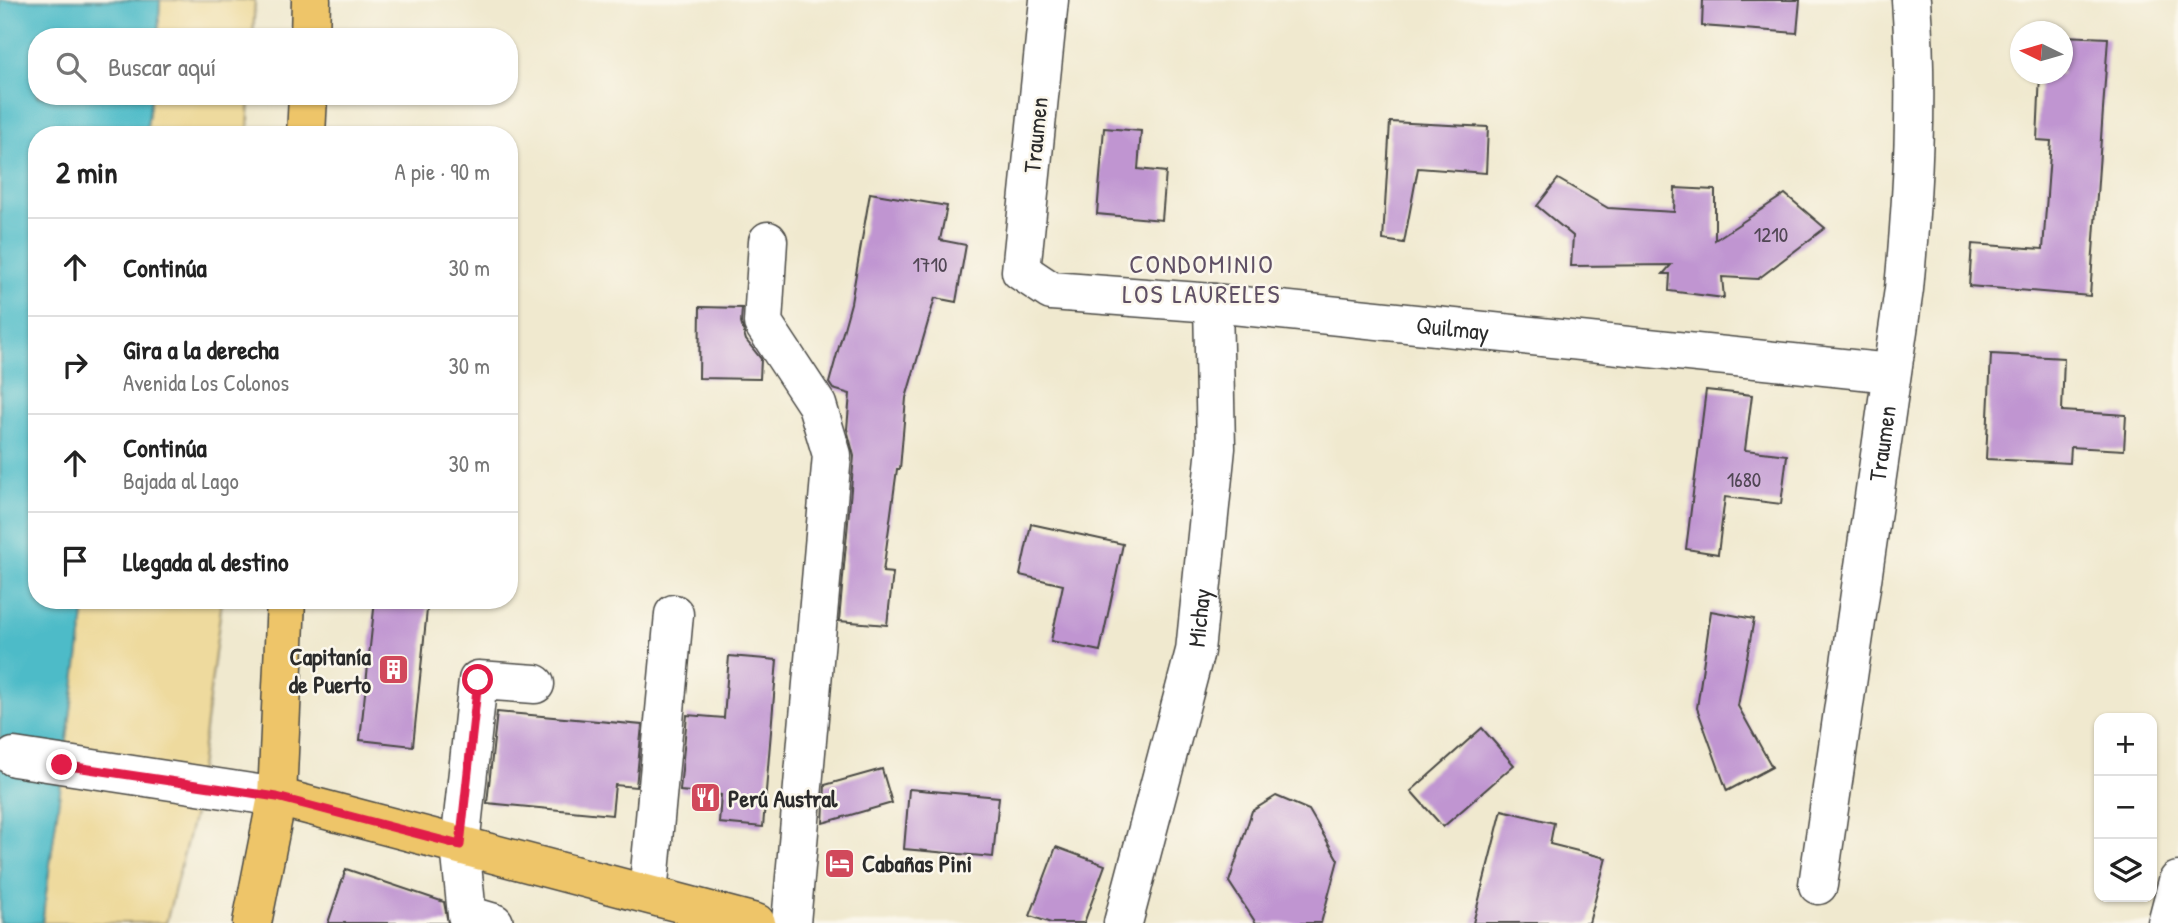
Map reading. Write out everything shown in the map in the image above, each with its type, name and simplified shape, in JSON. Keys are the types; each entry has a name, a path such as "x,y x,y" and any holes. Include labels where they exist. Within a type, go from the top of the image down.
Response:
{"main road":[{"path":"310,28 311,0"},
{"path":"306,126 307,105"},
{"path":"252,923 277,797 286,609"},
{"path":"277,797 648,894 739,921"}],"street":[{"name":"Traumen","path":"1021,271 1049,0"},
{"name":"Traumen","path":"1818,885 1904,289 1912,204 1915,119 1911,0"},
{"path":"768,241 763,323 817,405 832,455 791,923"},
{"name":"Quilmay","path":"1021,271 1051,291 1213,303 1891,373"},
{"name":"Michay","path":"1123,923 1195,651 1216,448 1213,303"},
{"path":"648,894 674,614"},
{"path":"494,923 467,915 460,845 478,680 535,684"},
{"path":"14,757 277,797"},
{"path":"2167,923 2178,881"}],"sand":[{"path":"160,0 255,0 253,28 158,28"},
{"path":"150,105 250,105 248,126 147,126"},
{"path":"85,609 221,609 194,814 166,923 42,923"}],"water":[{"path":"0,0 160,0 158,28 28,28 28,105 150,105 147,126 28,126 28,609 85,609 42,923 0,923"}],"building":[{"path":"1703,0 1800,0 1797,33 1702,26"},
{"path":"2073,36 2108,38 2090,296 1969,286 1972,244 2043,249 2051,141 2037,140 2040,84 2073,84"},
{"path":"1390,122 1488,127 1486,173 1418,168 1404,243 1383,240"},
{"path":"1104,128 1141,131 1138,169 1166,172 1162,220 1097,214"},
{"path":"1558,179 1608,208 1674,212 1675,188 1715,190 1715,240 1785,194 1825,228 1758,279 1722,277 1724,298 1669,291 1670,274 1663,274 1671,265 1571,266 1573,236 1537,206"},
{"path":"870,193 947,206 940,240 966,245 956,302 935,298 906,398 900,469 897,469 883,572 893,573 887,625 839,621 854,456 847,429 850,394 833,389 829,383 851,303"},
{"path":"700,307 742,308 741,323 746,340 761,359 760,379 699,378"},
{"path":"1991,354 2064,358 2062,411 2126,415 2124,450 2071,447 2070,463 1986,459"},
{"path":"1706,390 1752,395 1745,450 1787,455 1781,504 1725,497 1718,554 1686,549"},
{"path":"1031,524 1123,544 1100,651 1051,641 1063,585 1020,575"},
{"name":"Capitanía de Puerto","path":"374,609 427,609 413,746 360,740"},
{"path":"1711,611 1754,619 1738,706 1772,767 1727,791 1697,708"},
{"path":"729,656 777,660 763,827 719,823 721,795 680,791 687,715 724,718"},
{"path":"497,712 642,725 636,787 615,785 612,815 487,803"},
{"path":"1482,728 1514,765 1443,827 1411,791"},
{"path":"882,769 892,803 823,823 825,785"},
{"path":"909,789 999,797 993,857 904,849"},
{"path":"1276,796 1309,810 1338,860 1321,923 1256,923 1229,882 1252,811"},
{"path":"1502,810 1554,823 1550,844 1606,858 1589,923 1473,923"},
{"path":"1056,847 1105,865 1084,923 1051,923 1030,916"},
{"path":"346,869 444,902 448,923 328,923"}],"place":[{"name":"Capitanía de Puerto","path":"394,670"},
{"name":"Perú Austral","path":"705,798"},
{"name":"Cabañas Pini","path":"839,863"}],"district":[{"name":"CONDOMINIO LOS LAURELES","path":"1202,278"}],"route":[{"path":"62,765 277,797 460,845 478,680"}]}
